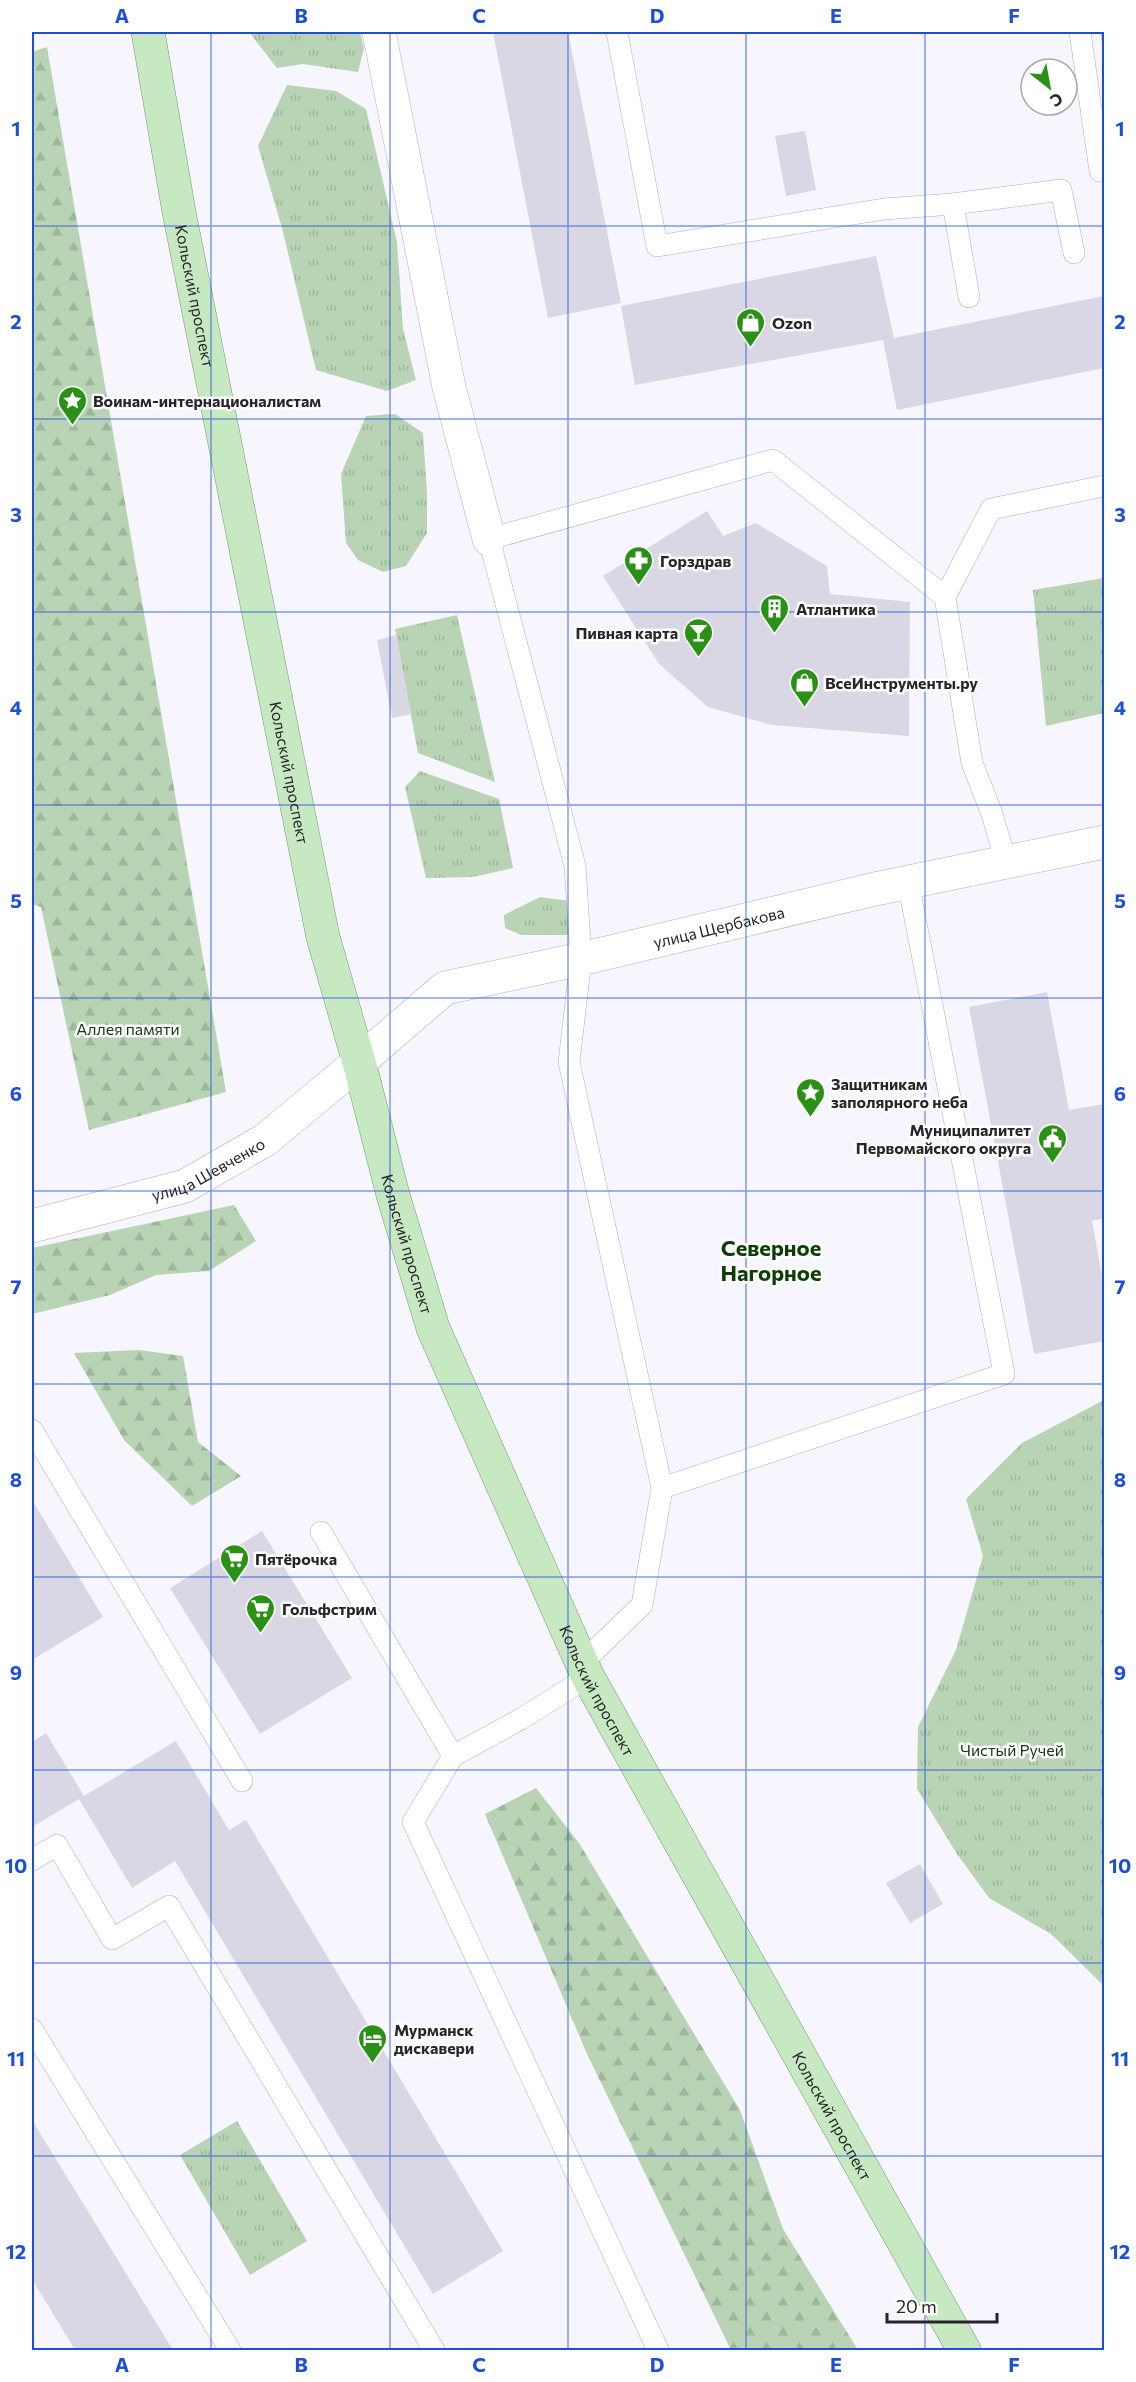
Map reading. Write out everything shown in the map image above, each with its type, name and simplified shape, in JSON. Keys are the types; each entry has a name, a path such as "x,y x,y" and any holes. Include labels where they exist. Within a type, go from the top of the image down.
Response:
{"main road":[{"name":"Кольский проспект","path":"148,32 179,212 323,937 359,1062 393,1195 433,1328 585,1671 964,2350"}],"street":[{"path":"378,32 448,387 489,539"},
{"name":"улица Щербакова","path":"359,1062 445,988 581,959 908,882 1104,842"},
{"name":"улица Шевченко","path":"32,1226 185,1186 265,1140 359,1062"}],"lane":[{"path":"617,32 657,246 884,209 952,204 1061,190 1074,253"},
{"path":"1080,32 1100,171"},
{"path":"952,204 969,297"},
{"path":"657,2350 413,1822 453,1756 521,1719 585,1671 642,1605 662,1488 569,1062 581,959 575,866 489,539 773,460 945,597"},
{"path":"1006,862 992,814 972,763 945,597 991,509 1104,486"},
{"path":"662,1488 1004,1374 908,882"},
{"path":"32,1430 242,1780"},
{"path":"321,1532 453,1756"},
{"path":"32,1860 57,1845 112,1939 170,1906 434,2350"},
{"path":"32,2029 230,2350"}],"green space":[{"path":"249,32 360,32 364,48 358,72 303,64 277,68"},
{"name":"Аллея памяти","path":"47,47 226,1092 89,1130 41,907 32,904 32,52"},
{"path":"287,85 336,91 366,109 397,242 403,329 416,380 387,391 316,370 282,228 258,146"},
{"path":"395,414 423,433 427,533 406,566 383,572 358,560 346,543 341,474 366,416"},
{"path":"1104,578 1104,713 1046,726 1033,590"},
{"path":"457,615 495,782 418,753 395,629"},
{"path":"420,771 499,799 513,868 473,877 426,878 405,787"},
{"path":"540,897 569,901 568,935 521,935 505,928 504,915"},
{"path":"234,1205 256,1241 209,1271 156,1275 110,1295 32,1314 32,1248"},
{"path":"139,1350 183,1356 198,1442 241,1476 192,1506 124,1440 74,1353"},
{"name":"Чистый Ручей","path":"1104,1400 1104,1986 1051,1934 989,1898 957,1854 917,1789 918,1727 956,1650 983,1556 966,1499 1022,1443"},
{"path":"536,1788 579,1843 740,2110 783,2229 858,2350 731,2350 587,2054 485,1814"},
{"path":"237,2121 307,2241 250,2275 180,2155"}],"building":[{"path":"493,32 568,32 621,303 548,318"},
{"path":"1100,32 1104,32 1104,51 1103,51"},
{"path":"805,131 816,190 786,196 775,136"},
{"path":"876,256 894,338 1104,296 1104,368 897,410 883,340 635,385 621,306"},
{"name":"Атлантика","path":"707,511 723,536 756,523 827,566 830,594 910,602 909,736 772,725 708,707 659,664 603,576"},
{"path":"396,635 411,714 392,718 377,640"},
{"name":"Муниципалитет Первомайского округа","path":"1047,992 1069,1110 1104,1104 1104,1218 1092,1221 1104,1288 1104,1341 1034,1354 969,1007"},
{"path":"32,1500 103,1617 32,1660"},
{"name":"Гольфстрим","path":"262,1531 352,1678 260,1734 170,1588"},
{"path":"46,1733 84,1796 176,1741 229,1830 246,1820 503,2251 433,2294 175,1861 132,1888 79,1799 32,1827 32,1742"},
{"path":"920,1864 943,1904 910,1923 886,1883"},
{"path":"32,2120 173,2350 75,2350 32,2279"}],"place":[{"name":"Ozon","path":"751,348"},
{"name":"Воинам-интернационалистам","path":"72,426"},
{"name":"Горздрав","path":"639,586"},
{"name":"Атлантика","path":"775,634"},
{"name":"Пивная карта","path":"699,658"},
{"name":"ВсеИнструменты.ру","path":"804,708"},
{"name":"Защитникам заполярного неба","path":"810,1118"},
{"name":"Муниципалитет Первомайского округа","path":"1052,1164"},
{"name":"Пятёрочка","path":"234,1584"},
{"name":"Гольфстрим","path":"261,1634"},
{"name":"Мурманск дискавери","path":"373,2064"}],"district":[{"name":"Северное Нагорное","path":"771,1260"}]}
